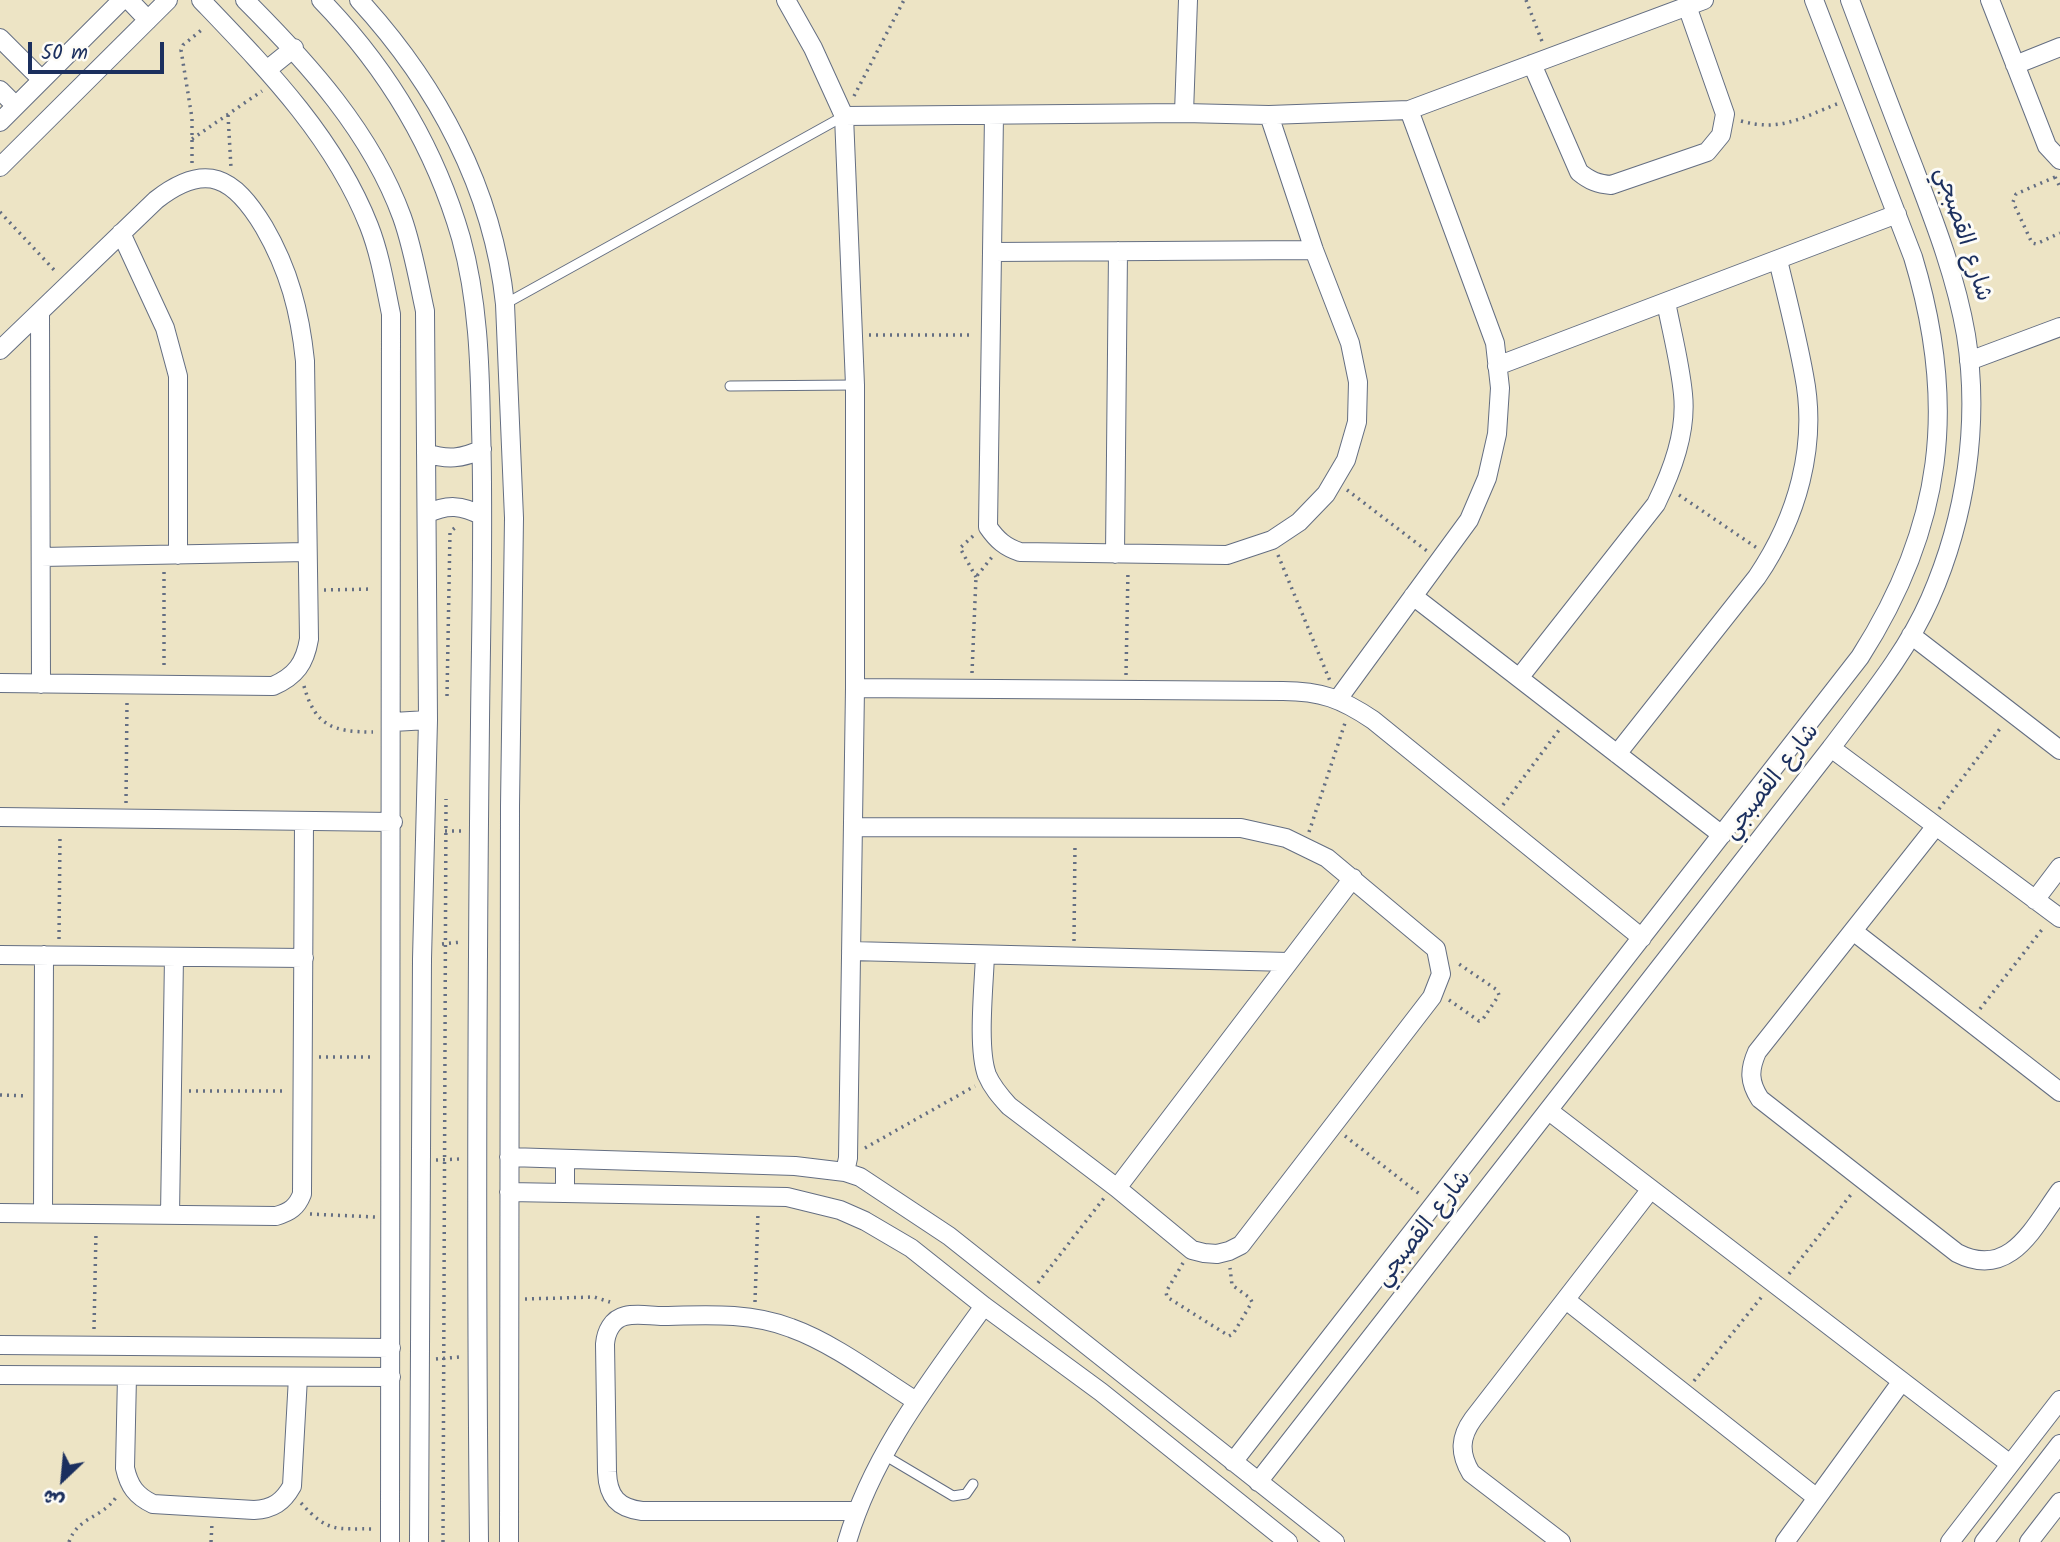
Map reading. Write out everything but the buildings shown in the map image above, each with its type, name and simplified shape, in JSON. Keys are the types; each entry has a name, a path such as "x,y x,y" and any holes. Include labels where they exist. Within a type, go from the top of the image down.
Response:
{"street":[{"path":"0,122 122,0"},
{"path":"129,0 148,20"},
{"path":"0,167 168,0"},
{"path":"201,0 273,75 306,116 354,192 370,227 391,314 393,822 390,1536"},
{"path":"245,0 294,48 363,139 401,215 414,256 425,311 428,720 422,952 419,1542"},
{"path":"359,0 417,70 446,119 471,170 490,224 503,281 514,518 510,806 509,1542"},
{"path":"786,0 813,48 844,116 855,385 855,688 846,1165"},
{"path":"1184,113 1188,0"},
{"name":"شارع القصبجي","path":"1233,1462 1860,657 1882,622 1912,555 1928,505 1935,464 1939,422 1934,338 1926,297 1897,214 1814,0"},
{"name":"شارع القصبجي","path":"1258,1482 1830,748 1889,670 1930,600 1946,558 1966,472 1971,426 1969,361 1957,292 1944,248 1850,0"},
{"path":"1990,0 2047,146 2060,160"},
{"path":"324,1 351,32 403,103 427,147 462,240 472,290 480,355 482,516 477,1355 479,1542"},
{"path":"844,116 1184,113 1269,115 1409,110 1695,3 1725,114 1721,135 1707,152 1611,184 1588,180 1579,172 1540,61"},
{"path":"0,38 42,80"},
{"path":"2015,65 2060,47"},
{"path":"273,75 294,48"},
{"path":"0,90 16,106"},
{"path":"1345,702 1413,596 1469,520 1487,478 1497,434 1500,388 1495,343 1409,110"},
{"path":"994,115 988,524 996,539 1020,552 1227,555 1272,540 1299,522 1326,494 1346,460 1357,422 1358,382 1350,343 1314,250 1269,115"},
{"path":"0,350 172,187 192,179 213,179 232,186 250,203 278,251 292,286 302,323 305,361 309,639 306,655 299,669 287,680 273,686 0,683"},
{"path":"1497,366 1897,214"},
{"path":"121,233 165,327 178,376 171,555"},
{"path":"992,252 1314,250"},
{"path":"1118,251 1122,554"},
{"path":"1617,754 1770,557 1791,515 1804,470 1808,423 1805,377 1778,260"},
{"path":"472,290 503,281"},
{"path":"1519,678 1656,505 1665,486 1677,447 1683,396 1666,302"},
{"path":"40,312 41,684"},
{"path":"1969,361 2060,327"},
{"path":"426,453 455,459 482,449"},
{"path":"426,514 440,507 455,505 482,516"},
{"path":"41,558 307,552"},
{"path":"1413,596 1722,835"},
{"path":"1911,635 2060,750"},
{"path":"855,688 1308,691 1345,702 1642,938"},
{"path":"393,727 428,720"},
{"path":"1830,748 2057,916"},
{"path":"479,809 510,806"},
{"path":"0,817 393,822"},
{"path":"0,1213 276,1216 293,1209 302,1194 304,821"},
{"path":"1933,824 1757,1052 1752,1064 1753,1088 1760,1099 1957,1253 1971,1260 1986,1262 2000,1259 2016,1250 2060,1191"},
{"path":"853,827 1241,828 1286,838 1327,858 1436,949 1441,974 1435,991 1241,1245 1229,1251 1204,1253 1192,1250 1009,1106 995,1091 982,1054 985,955"},
{"path":"2035,900 2060,867"},
{"path":"1115,1187 1353,878"},
{"path":"1853,931 2060,1092"},
{"path":"851,951 1289,962"},
{"path":"392,960 422,952"},
{"path":"0,954 303,958"},
{"path":"43,1213 43,1096 52,955"},
{"path":"170,1214 174,957"},
{"path":"1572,1029 1597,1049"},
{"path":"1549,1111 2010,1464"},
{"path":"509,1157 795,1166 846,1165 949,1236 1335,1542"},
{"path":"565,1159 565,1193"},
{"path":"1561,1542 1479,1481 1465,1463 1462,1440 1466,1429 1651,1189"},
{"path":"509,1192 787,1197 814,1202 865,1221 911,1248 984,1306 1101,1392 1288,1542"},
{"path":"1566,1300 1817,1498"},
{"path":"847,1542 856,1511 884,1455 916,1401 984,1306"},
{"path":"856,1511 642,1511 628,1509 615,1501 608,1487 605,1344 610,1326 626,1316 724,1315 754,1318 791,1328 822,1343 916,1401"},
{"path":"0,1345 391,1348"},
{"path":"342,1347 342,1377"},
{"path":"477,1355 509,1354"},
{"path":"1101,1392 1108,1360"},
{"path":"0,1375 391,1377"},
{"path":"127,1376 125,1468 128,1480 142,1499 153,1504 254,1510 277,1504 286,1497 292,1486 298,1377"},
{"path":"1786,1542 1902,1381"},
{"path":"1950,1542 2060,1400"},
{"path":"1271,1416 1297,1434"},
{"path":"1984,1542 2060,1444"},
{"path":"391,1448 420,1447"},
{"path":"2029,1542 2060,1503"}],"lane":[{"path":"505,304 844,116"},
{"path":"730,386 855,385"},
{"path":"884,1455 953,1496 966,1494 973,1484"}],"path":[{"path":"844,116 904,0"},
{"path":"1526,0 1540,61"},
{"path":"192,179 192,118 181,50 217,17"},
{"path":"192,139 228,115 273,75"},
{"path":"1725,114 1752,124 1782,125 1852,99"},
{"path":"228,115 232,186"},
{"path":"2060,187 2055,177 2015,194 2013,200 2032,243 2036,244 2060,233"},
{"path":"0,212 68,285"},
{"path":"853,335 990,335"},
{"path":"1334,480 1440,560"},
{"path":"1665,486 1770,557"},
{"path":"972,689 976,577 960,548 988,524"},
{"path":"447,707 450,533 455,526 462,527"},
{"path":"1272,540 1345,702 1304,847"},
{"path":"976,577 989,559 1007,547"},
{"path":"1122,554 1126,690"},
{"path":"164,686 171,555"},
{"path":"308,590 392,589"},
{"path":"299,669 310,707 328,725 346,732 393,727"},
{"path":"126,819 128,685"},
{"path":"1933,824 2012,713"},
{"path":"1494,818 1569,716"},
{"path":"443,1542 446,797"},
{"path":"52,955 60,818"},
{"path":"1074,957 1075,828"},
{"path":"425,830 479,831"},
{"path":"1970,1022 2057,916"},
{"path":"422,952 444,944 479,942"},
{"path":"1435,991 1479,1021 1499,995 1496,989 1436,949"},
{"path":"303,1057 392,1056"},
{"path":"846,1165 989,1079"},
{"path":"172,1091 303,1091"},
{"path":"0,1096 43,1096"},
{"path":"1332,1127 1434,1205"},
{"path":"420,1161 464,1159 464,1167"},
{"path":"1684,1394 1863,1179"},
{"path":"1026,1299 1115,1187"},
{"path":"754,1318 758,1196"},
{"path":"293,1209 320,1216 391,1217"},
{"path":"94,1346 96,1214"},
{"path":"1192,1250 1166,1292 1167,1297 1229,1336 1233,1334 1252,1302 1231,1283 1229,1251"},
{"path":"509,1299 594,1297 617,1306 626,1316"},
{"path":"420,1360 477,1355"},
{"path":"69,1542 79,1525 110,1507 128,1480"},
{"path":"292,1486 301,1502 318,1521 333,1528 390,1536"}]}
